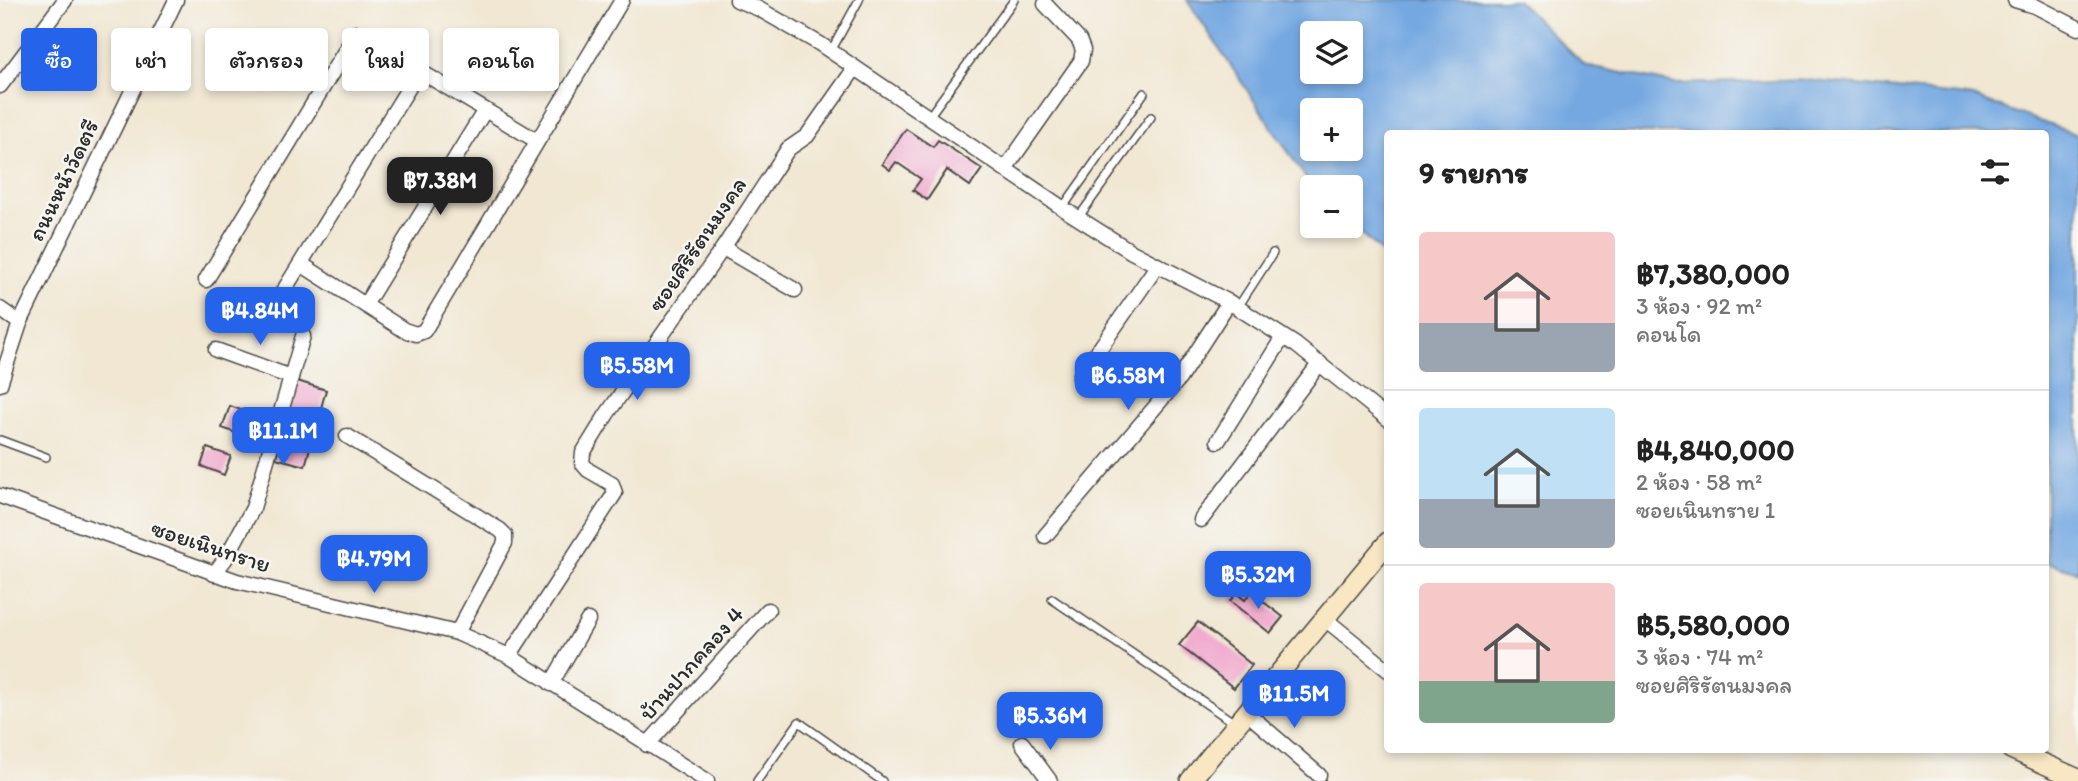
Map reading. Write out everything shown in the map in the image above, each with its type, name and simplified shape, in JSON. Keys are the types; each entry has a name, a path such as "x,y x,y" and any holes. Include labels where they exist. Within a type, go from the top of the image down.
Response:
{"street":[{"path":"0,86 65,0"},
{"name":"ถนนหน้าวัดตรี","path":"0,383 20,323 176,0"},
{"path":"301,264 404,330 416,334 424,331 622,0"},
{"path":"737,0 759,9 831,51 1078,218 1157,266 1233,305 1283,337 1320,363 1384,416"},
{"path":"2015,0 2035,6 2078,28"},
{"path":"1005,169 1081,61 1083,50 1079,40 1045,4"},
{"path":"206,280 342,56"},
{"name":"ซอยศิริรัตนมงคล","path":"509,656 615,493 612,484 588,470 582,463 583,453 788,149 807,136 855,68"},
{"path":"429,77 537,141"},
{"path":"265,321 407,91"},
{"path":"365,305 485,110"},
{"path":"723,248 795,290"},
{"path":"1080,377 1157,266"},
{"path":"1045,536 1179,379 1233,305"},
{"path":"0,309 20,323"},
{"path":"214,574 226,558 253,508 303,337"},
{"path":"1218,441 1283,337"},
{"path":"216,349 291,377"},
{"path":"1201,520 1320,363"},
{"path":"347,436 505,535 505,543 457,634"},
{"name":"ซอยเนินทราย","path":"0,496 214,574 457,634 509,656 707,781"},
{"path":"1190,781 1384,547"},
{"name":"บ้านปากคลอง 4","path":"647,745 768,610"},
{"path":"1325,619 1384,667"},
{"path":"551,684 588,620"},
{"path":"1241,718 1319,775"},
{"path":"1021,743 1049,781"},
{"path":"2021,753 2077,780"}],"lane":[{"path":"831,51 859,0"},
{"path":"928,118 1014,0"},
{"path":"1062,208 1144,93"},
{"path":"1078,218 1151,117"},
{"path":"1233,305 1273,253"},
{"path":"0,440 46,457"},
{"path":"1052,599 1241,718"},
{"path":"757,781 799,722 882,781"}],"water":[{"path":"1187,0 1517,0 1584,65 1675,84 1805,80 1970,96 2078,135 2078,572 2049,563 2049,130 1384,130 1384,255 1363,235 1363,175 1304,175"}],"building":[{"path":"906,129 933,147 938,140 982,169 970,186 947,170 927,200 913,190 921,179 896,162 890,170 882,164"},
{"path":"294,380 326,390 305,466 276,458 284,427 281,426"},
{"path":"230,406 269,420 261,442 222,428"},
{"path":"207,448 231,456 224,475 201,466"},
{"path":"1251,592 1283,617 1270,633 1230,601 1236,593 1245,600"},
{"path":"1198,622 1252,665 1234,688 1179,645"}]}
